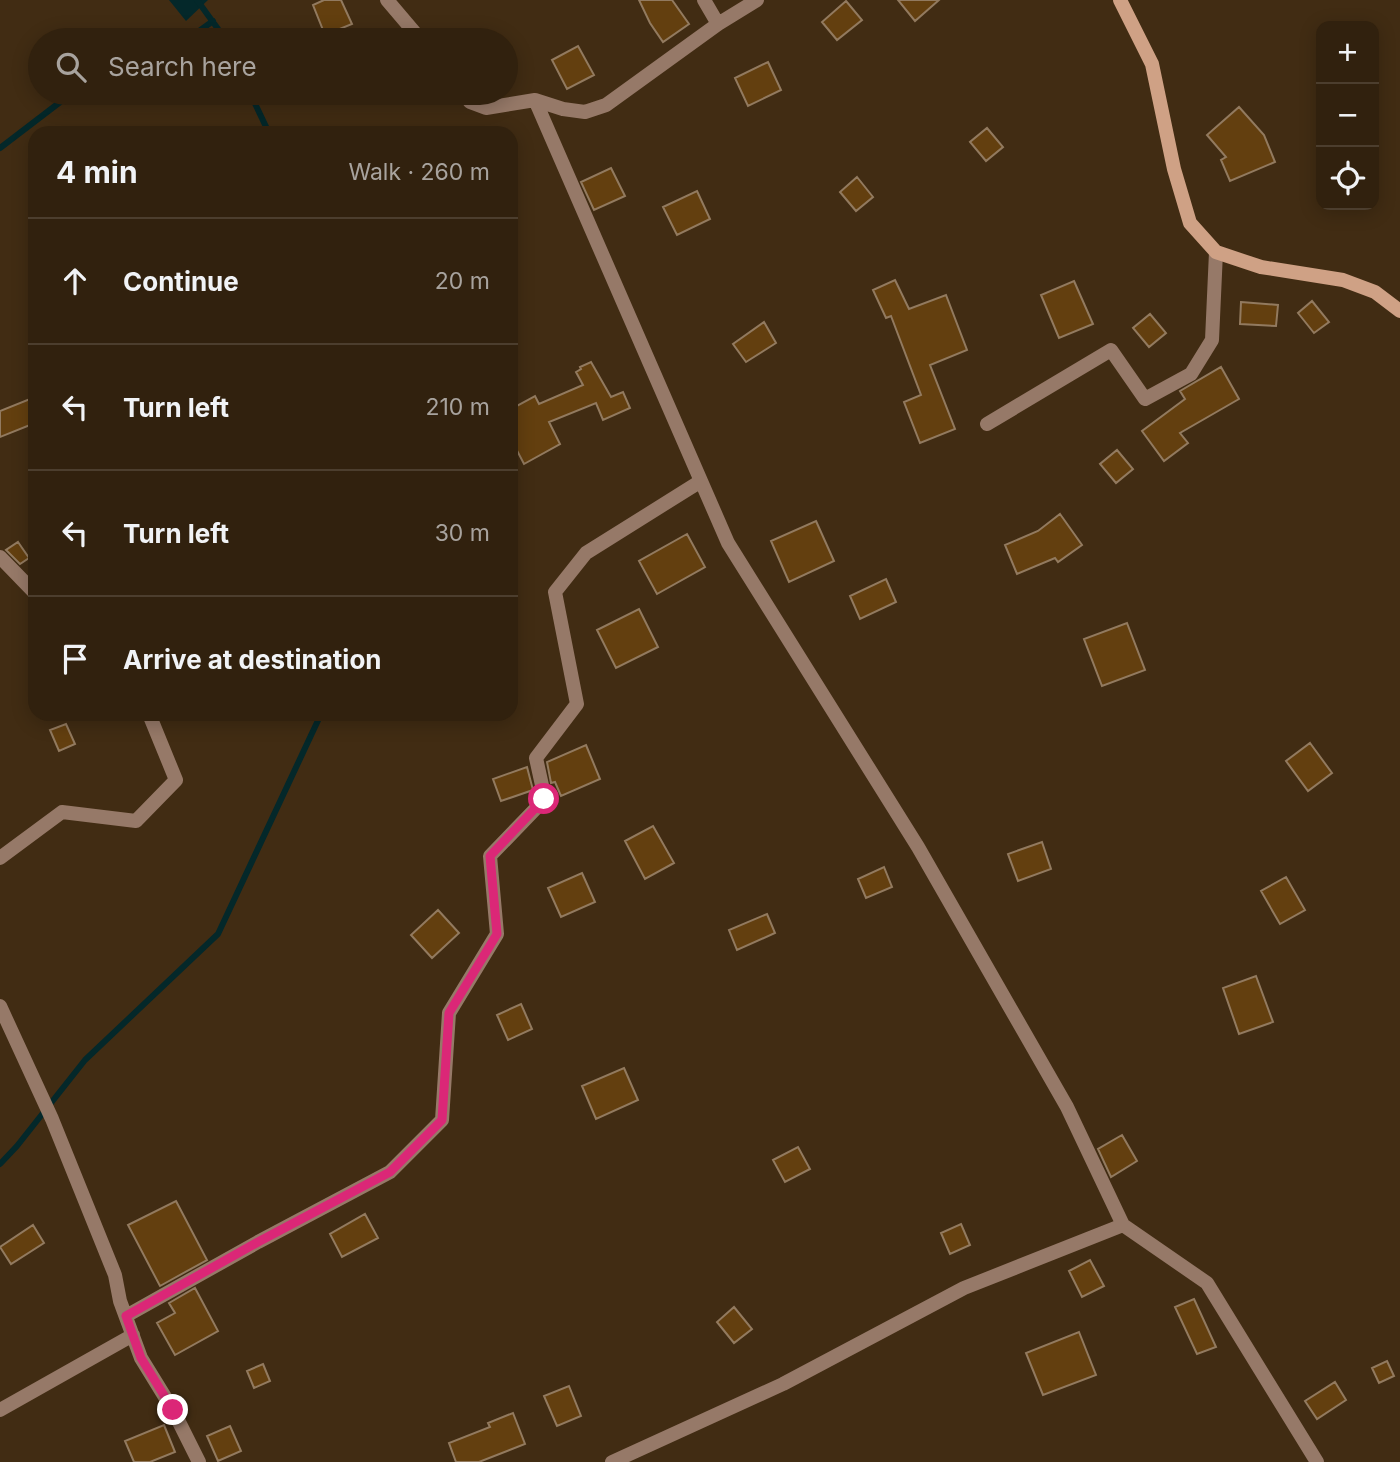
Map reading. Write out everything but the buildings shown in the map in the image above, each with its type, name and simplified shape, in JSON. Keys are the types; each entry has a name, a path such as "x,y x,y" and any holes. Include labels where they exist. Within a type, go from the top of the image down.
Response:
{"street":[{"path":"387,0 411,28"},
{"path":"704,0 719,24"},
{"path":"518,103 536,100 563,109 584,112 606,105 757,0"},
{"path":"1120,0 1152,64 1174,169 1190,223 1216,252 1261,267 1343,280 1376,292 1400,311"},
{"path":"536,100 728,543 918,847 1067,1107 1123,1225 1207,1283 1317,1462"},
{"path":"478,105 486,108 505,105"},
{"path":"987,424 1111,351 1145,399 1191,374 1212,340 1216,252"},
{"path":"126,1316 390,1172 442,1120 449,1013 497,934 490,856 544,799 536,758 577,704 555,592 586,553 701,481"},
{"path":"0,557 28,586"},
{"path":"0,858 62,812 136,821 176,780 152,721"},
{"path":"0,1006 52,1119 114,1275 141,1358 173,1410 199,1462"},
{"path":"612,1462 783,1384 964,1289 1123,1225"},
{"path":"0,1410 133,1335"}],"water":[{"path":"169,0 208,0 186,21"}],"waterway":[{"path":"197,0 217,28"},
{"path":"203,28 213,21"},
{"path":"29,126 56,105"},
{"path":"256,105 266,126"},
{"path":"0,148 28,127"},
{"path":"0,1164 85,1060 218,934 318,721"}],"route":[{"path":"173,1410 141,1358 126,1316 390,1172 442,1120 449,1013 497,934 490,856 544,799"}]}
